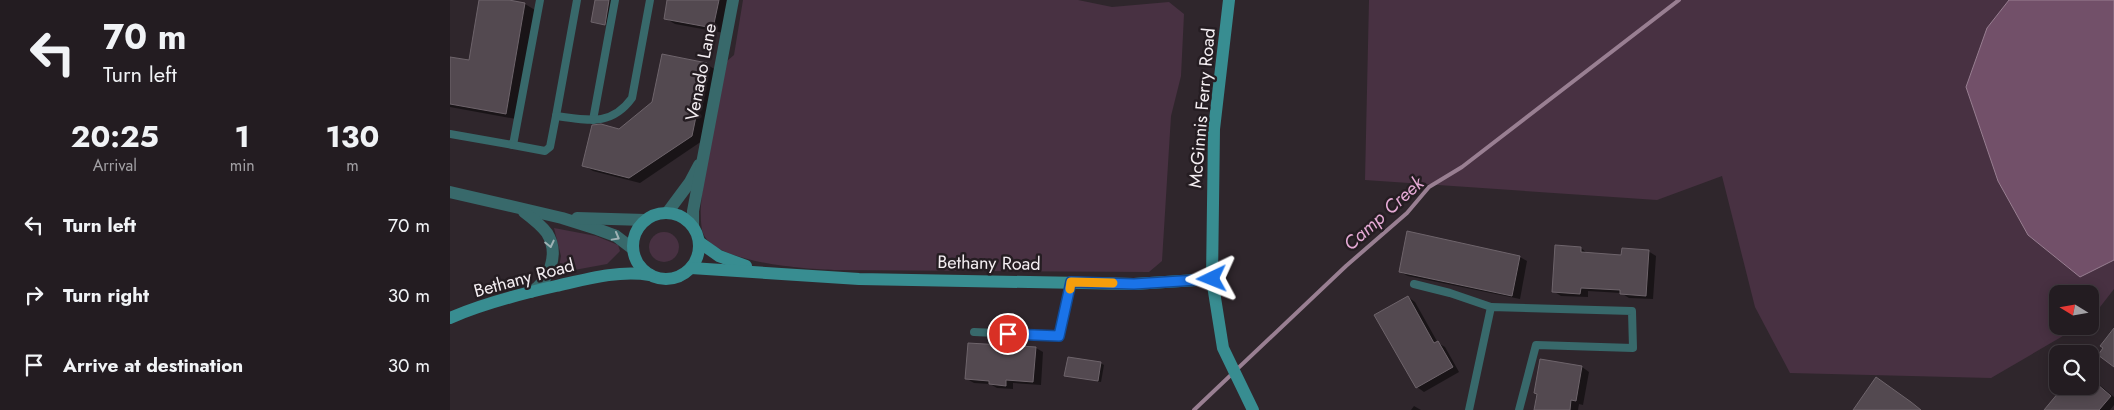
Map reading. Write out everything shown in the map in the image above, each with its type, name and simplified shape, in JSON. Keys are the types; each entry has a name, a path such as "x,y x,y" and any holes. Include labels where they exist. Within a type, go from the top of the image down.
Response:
{"street":[{"name":"Venado Lane","path":"694,225 693,211 733,0"},
{"name":"McGinnis Ferry Road","path":"1229,0 1214,129 1212,279 1223,348 1253,410"},
{"name":"Venado Lane","path":"667,212 690,182 704,151"},
{"path":"450,192 562,218 613,235 634,253 642,269 650,275 669,278 679,276 691,268 698,253 698,242 694,225 683,218 667,212 652,216 645,220 635,234 634,253"},
{"path":"520,209 534,219 547,234 552,251 548,275 542,285 530,292"},
{"path":"562,218 645,220"},
{"name":"Bethany Road","path":"698,242 719,256 765,273"},
{"name":"Bethany Road","path":"609,274 620,268 634,253"},
{"name":"Bethany Road","path":"691,268 836,278 1134,284 1212,279"},
{"name":"Bethany Road","path":"450,318 501,300 609,274 636,272 650,275"}],"lane":[{"path":"513,145 540,0"},
{"path":"450,134 545,151 550,148 577,0"},
{"path":"593,120 615,0"},
{"path":"556,116 593,120 606,119 625,107 632,98 650,0"},
{"path":"974,332 1059,336 1071,282"},
{"path":"1414,284 1450,293 1491,307 1632,311 1633,348 1536,345 1518,410"},
{"path":"1469,410 1491,307"}],"shaded area":[{"path":"743,0 1078,0 1112,7 1169,2 1184,14 1181,76 1171,116 1162,261 1149,272 834,270 784,266 742,258 724,251 711,243 703,233 701,219 705,175 727,61 734,55"},
{"path":"1369,0 2009,0 1987,28 1966,87 1998,181 2028,235 2080,277 2114,260 2114,289 2099,308 2099,285 2049,285 2049,335 2065,335 1991,378 1790,373 1755,307 1722,176 1657,200 1365,180"},
{"path":"2009,0 2114,0 2114,260 2080,277 2028,235 1998,181 1966,87 1987,28"},
{"path":"554,228 596,236 618,245 620,251 607,264 558,273 561,256"},
{"path":"664,232 675,236 679,247 675,258 664,262 653,258 649,247 653,236"}],"building":[{"path":"479,0 509,0 525,3 506,114 450,104 450,57 469,60"},
{"path":"595,0 609,0 605,25 591,22"},
{"path":"667,0 719,0 713,28 664,19"},
{"path":"662,54 707,63 692,136 629,178 582,166 592,125 601,124 619,129 652,102"},
{"path":"1407,231 1520,256 1512,296 1399,272"},
{"path":"1555,245 1581,247 1581,252 1621,255 1622,248 1649,250 1646,296 1620,294 1620,290 1581,288 1580,294 1552,292"},
{"path":"1408,296 1434,343 1438,341 1453,367 1416,388 1374,315"},
{"path":"2114,328 2114,367 2099,356 2103,348 2100,346"},
{"path":"968,343 1036,347 1033,382 1006,380 1006,386 989,384 989,381 965,379"},
{"path":"1068,357 1101,362 1098,381 1064,376"},
{"path":"1540,359 1582,366 1576,401 1571,400 1570,410 1534,410 1537,394 1534,393"},
{"path":"1876,377 1911,402 1921,410 1853,410"},
{"path":"2099,386 2111,396 2099,410 2044,410 2056,395 2099,395"}],"waterway":[{"name":"Camp Creek","path":"1194,410 1346,266 1407,213 1429,187 1462,167 1679,0"}],"slow traffic":[{"path":"1070,289 1071,282 1113,283"}],"route":[{"path":"1008,334 1059,336 1071,282 1134,284 1212,279"}]}
